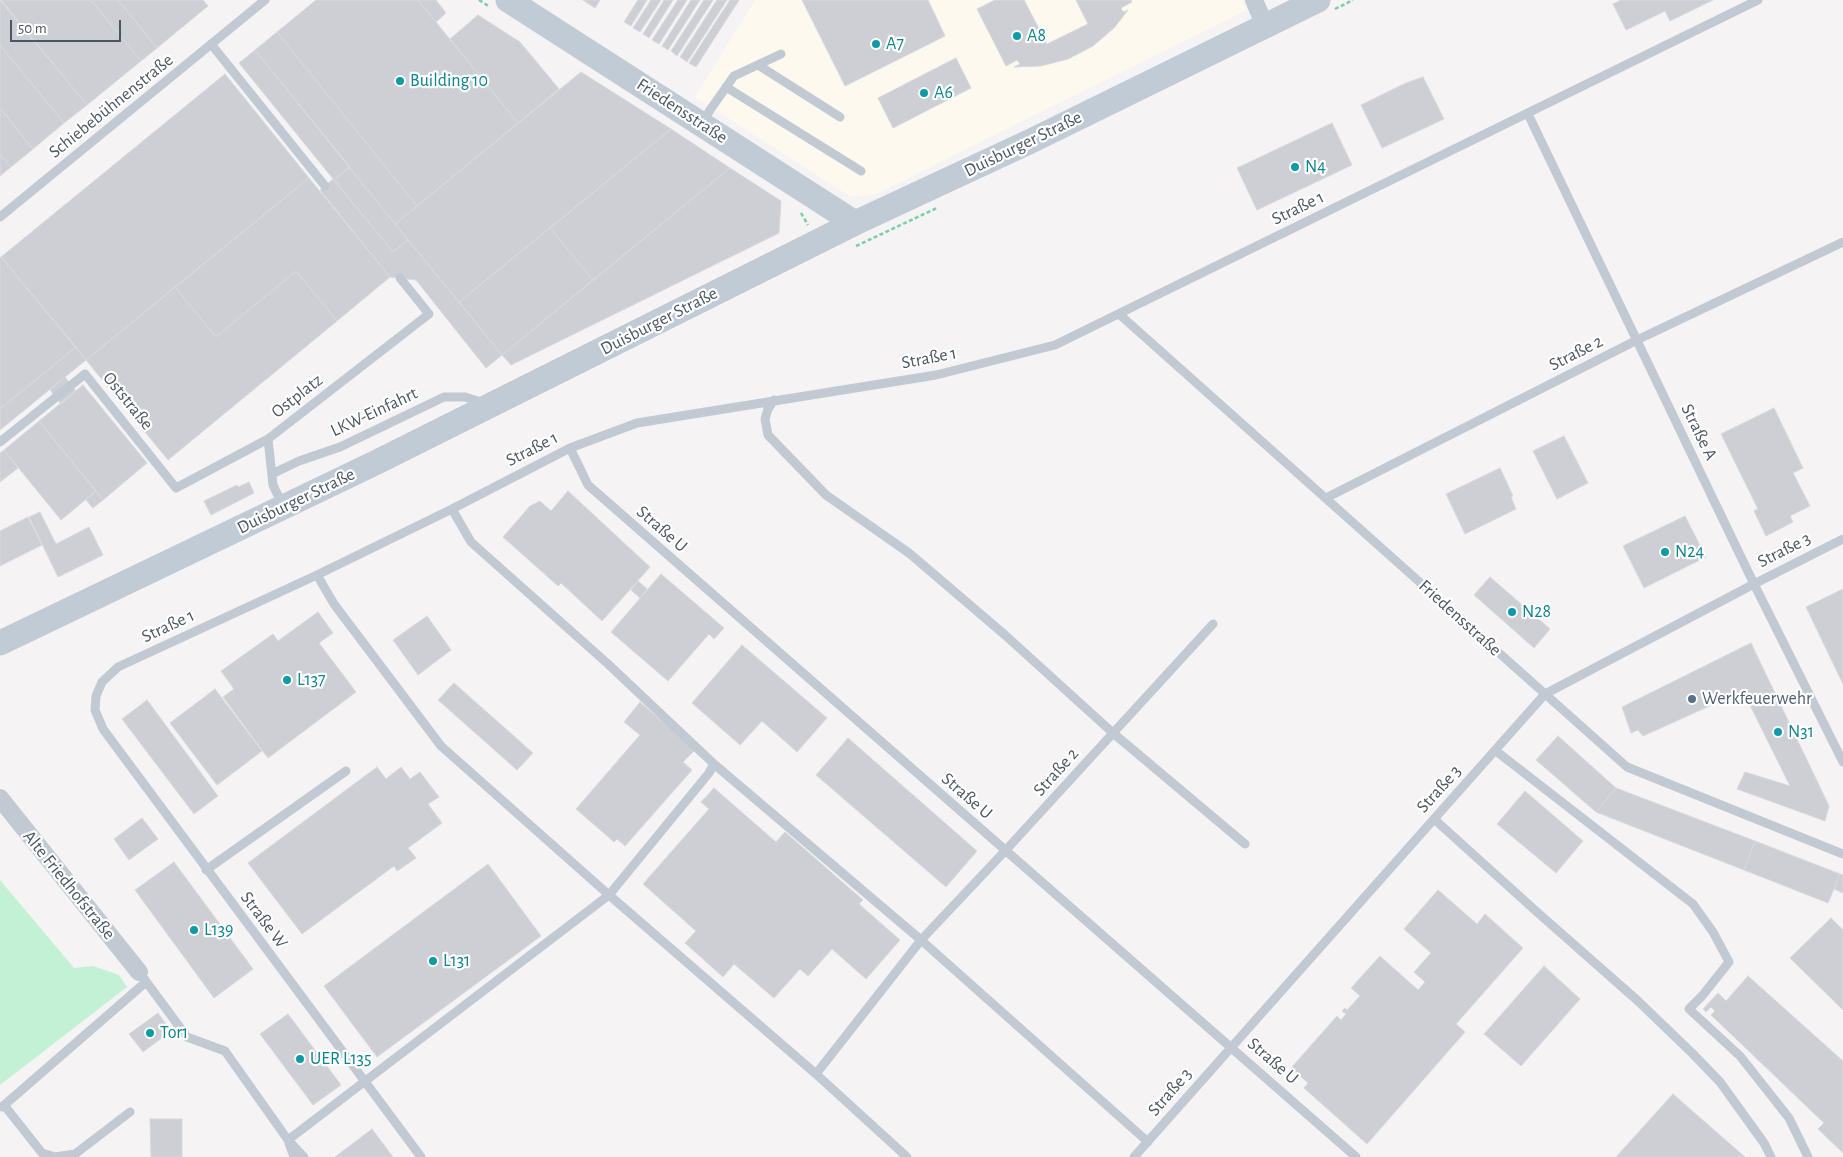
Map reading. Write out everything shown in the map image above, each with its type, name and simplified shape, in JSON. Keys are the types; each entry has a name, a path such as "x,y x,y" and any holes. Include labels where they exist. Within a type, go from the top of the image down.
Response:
{"main road":[{"name":"Friedensstraße","path":"508,0 855,223"},
{"name":"Duisburger Straße","path":"0,643 491,406 855,223 1031,141 1318,0"}],"street":[{"path":"1254,0 1265,26"},
{"name":"Alte Friedhofstraße","path":"0,798 142,977"}],"lane":[{"name":"Straße 1","path":"96,696 102,682 118,667 317,575 452,509 570,448 637,423 936,375 1055,345 1758,0"},
{"name":"Schiebebühnenstraße","path":"0,217 261,1"},
{"path":"211,44 325,186"},
{"path":"702,124 734,76 781,54"},
{"path":"758,65 840,116"},
{"path":"726,87 861,171"},
{"name":"Straße A","path":"1528,114 1754,584 1843,762"},
{"name":"Straße 2","path":"1326,498 1637,340 1843,242"},
{"name":"Ostplatz","path":"176,488 268,439 429,314 400,278"},
{"name":"Friedensstraße","path":"1119,314 1628,767 1843,854"},
{"name":"Oststraße","path":"0,442 84,374 176,488"},
{"name":"LKW-Einfahrt","path":"272,474 299,461 340,447 444,397 465,397 491,406"},
{"path":"774,400 768,409 765,419 768,435 826,495 908,553 1005,634 1113,733 1245,844"},
{"path":"268,439 273,485 283,507"},
{"name":"Straße U","path":"570,448 588,485 1356,1157"},
{"path":"452,509 471,542 608,664 714,764 921,940 1148,1142"},
{"name":"Straße 3","path":"1134,1157 1545,694 1843,539"},
{"path":"317,575 334,604 440,746 816,1074 907,1157"},
{"name":"Straße 2","path":"816,1074 921,940 1006,851 1213,624"},
{"name":"Straße W","path":"96,696 95,710 103,729 421,1157"},
{"path":"1496,751 1693,904 1729,962 1689,1009 1740,1056 1789,1118 1808,1157"},
{"path":"288,1140 609,895 714,764"},
{"path":"206,870 346,772"},
{"path":"1434,819 1638,1000 1692,1053 1720,1082 1764,1143 1771,1157"},
{"path":"130,1112 75,1154 55,1157 42,1153 3,1106 142,977 187,1037 225,1051 288,1140 304,1157"},
{"path":"288,1140 294,1157"}],"shaded area":[{"path":"755,0 1242,0 1247,10 876,194 851,197 695,97"}],"green space":[{"path":"0,880 74,968 93,966 119,975 127,987 0,1085"}],"building":[{"path":"0,0 87,105 64,123 0,45"},
{"path":"1,0 91,0 141,61 87,105"},
{"path":"91,0 118,0 157,48 141,61"},
{"path":"118,0 203,0 208,6 157,48"},
{"name":"Building 10","path":"316,0 418,0 518,123 417,206 277,32"},
{"path":"418,0 436,0 446,13 436,22"},
{"path":"583,0 600,0 595,8"},
{"path":"638,0 647,0 631,26 624,22"},
{"path":"651,0 661,0 640,32 633,28"},
{"path":"664,0 673,0 649,38 643,34"},
{"path":"678,0 687,0 659,44 652,40"},
{"path":"691,0 700,0 668,50 662,46"},
{"path":"704,0 713,0 677,56 671,51"},
{"path":"717,0 727,0 687,62 680,57"},
{"path":"730,0 739,0 696,67 689,63"},
{"name":"A7","path":"802,0 928,0 945,36 845,86"},
{"name":"A8","path":"995,0 1024,0 1047,44 1088,24 1076,0 1131,0 1132,2 1121,8 1123,12 1128,10 1114,28 1093,46 1068,59 1041,66 1014,67 1020,64 1017,60 1006,66 977,9"},
{"path":"1621,0 1713,0 1670,21 1665,11 1626,30 1613,4"},
{"path":"478,15 520,42 559,89 518,123 450,39"},
{"path":"277,32 417,206 395,224 255,50"},
{"path":"0,45 64,123 33,149 0,108"},
{"path":"255,50 350,167 334,180 239,63"},
{"name":"A6","path":"956,58 971,88 893,128 878,98"},
{"path":"581,72 671,129 459,302 395,224"},
{"path":"225,74 309,178 86,360 1,257"},
{"path":"1423,77 1444,119 1382,148 1361,105 1406,83"},
{"path":"0,108 33,149 11,167 0,154"},
{"name":"N4","path":"1332,123 1352,165 1257,210 1237,168"},
{"path":"671,129 730,168 593,280 550,228"},
{"path":"0,154 11,167 0,176"},
{"path":"349,167 408,240 393,252 334,180"},
{"path":"730,168 781,201 779,233 511,365 502,355"},
{"path":"309,178 390,277 337,321 296,271 216,337 175,287"},
{"path":"333,179 393,252 408,240 502,355 486,368 416,280 390,277 320,190"},
{"path":"550,228 593,280 502,355 459,302"},
{"path":"0,258 76,347 0,409"},
{"path":"296,271 337,321 168,460 86,360 175,287 216,337"},
{"path":"76,347 86,360 0,430 0,409"},
{"path":"65,377 76,391 61,404 50,390"},
{"path":"83,385 147,463 103,500 39,421"},
{"path":"1774,408 1803,468 1793,473 1810,506 1790,516 1793,522 1766,536 1754,511 1758,509 1721,434"},
{"path":"39,421 96,491 61,520 4,450"},
{"path":"1564,436 1588,483 1557,499 1533,451"},
{"path":"4,450 18,468 0,482 0,453"},
{"path":"1500,468 1513,496 1511,497 1516,509 1465,534 1446,494"},
{"path":"249,482 254,493 211,515 204,501 237,485 238,487"},
{"path":"96,491 103,500 93,508 86,500"},
{"path":"568,491 650,567 602,621 561,583 558,586 503,537 530,506 540,501 551,511"},
{"path":"40,512 56,544 89,527 103,555 58,577 29,517"},
{"name":"N24","path":"1685,516 1706,557 1644,588 1623,546"},
{"path":"28,517 42,545 0,566 0,531"},
{"path":"661,574 724,628 714,639 709,634 668,681 611,632"},
{"name":"N28","path":"1490,577 1550,629 1534,648 1474,595"},
{"path":"638,581 647,589 640,598 631,590"},
{"path":"1843,589 1843,684 1806,607"},
{"name":"L137","path":"318,612 333,633 319,643 356,692 268,758 223,697 234,689 221,671 273,634 278,641"},
{"path":"427,616 451,650 418,675 393,640"},
{"name":"N31","path":"1751,643 1829,806 1825,821 1737,789 1745,772 1790,786 1743,691 1643,736 1638,730 1631,733 1622,707"},
{"path":"742,645 827,718 797,752 762,721 740,745 692,703"},
{"path":"454,683 533,753 517,770 438,700"},
{"path":"215,689 262,751 217,785 170,723"},
{"path":"147,700 218,796 194,814 122,719"},
{"path":"640,702 695,750 683,762 692,770 625,846 617,839 614,842 576,809 640,735 624,722"},
{"path":"1558,736 1616,788 1596,812 1536,760"},
{"path":"848,738 977,851 946,887 816,775"},
{"path":"377,767 386,779 401,767 410,779 420,772 439,797 428,804 442,823 408,848 416,858 397,871 394,866 302,934 248,863"},
{"path":"714,788 776,842 785,832 863,900 859,904 900,940 866,979 832,949 808,976 800,969 774,998 734,964 723,977 685,943 696,931 643,884 709,809 701,802"},
{"path":"1616,788 1755,841 1744,870 1596,812"},
{"path":"1525,791 1583,841 1556,873 1497,824"},
{"path":"142,818 158,839 129,860 114,839"},
{"path":"1755,841 1840,874 1828,903 1744,870"},
{"name":"L139","path":"174,862 253,969 214,998 135,890"},
{"name":"L131","path":"488,864 541,936 377,1057 324,986"},
{"path":"1840,874 1843,875 1843,893 1834,889"},
{"path":"1438,890 1477,924 1485,914 1523,948 1456,1024 1465,1032 1367,1144 1304,1088 1308,1083 1291,1068 1337,1016 1341,1020 1346,1014 1342,1011 1345,1008 1347,1010 1360,996 1351,988 1380,956 1418,990 1425,982 1414,972 1431,953 1404,929"},
{"path":"1831,918 1843,930 1843,1010 1790,958"},
{"path":"1544,966 1580,999 1521,1066 1484,1034"},
{"path":"1748,976 1843,1061 1843,1153 1818,1129 1824,1123 1711,1015 1715,1011 1711,1007 1706,1012 1703,1009 1718,993 1726,1001"},
{"name":"Tor1","path":"158,1013 171,1031 143,1052 129,1034"},
{"name":"UER L135","path":"288,1014 341,1085 313,1105 260,1034"},
{"path":"1673,1094 1745,1157 1616,1157"},
{"path":"150,1119 182,1119 182,1157 151,1157"},
{"path":"372,1129 393,1157 335,1157"}],"place":[{"name":"A8","path":"1017,36"},
{"name":"A7","path":"876,44"},
{"name":"Building 10","path":"400,81"},
{"name":"A6","path":"924,93"},
{"name":"N4","path":"1295,167"},
{"name":"N24","path":"1665,552"},
{"name":"N28","path":"1512,612"},
{"name":"L137","path":"287,680"},
{"name":"Werkfeuerwehr","path":"1692,699"},
{"name":"N31","path":"1778,732"},
{"name":"L139","path":"194,930"},
{"name":"L131","path":"433,961"},
{"name":"Tor1","path":"150,1033"},
{"name":"UER L135","path":"300,1059"}]}
